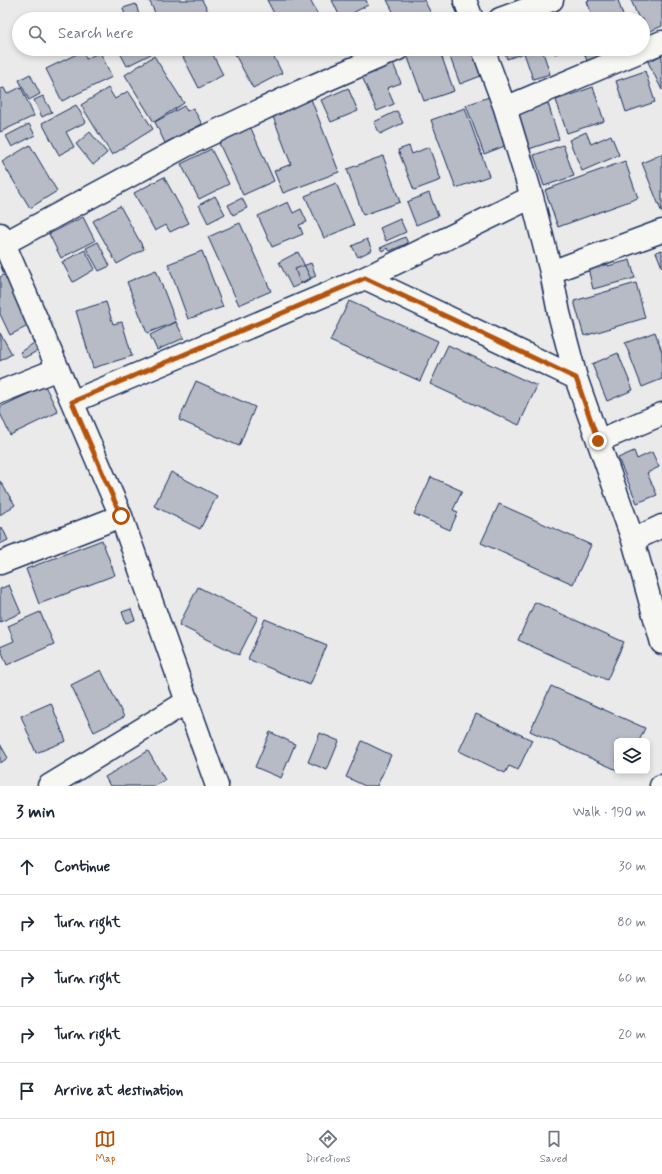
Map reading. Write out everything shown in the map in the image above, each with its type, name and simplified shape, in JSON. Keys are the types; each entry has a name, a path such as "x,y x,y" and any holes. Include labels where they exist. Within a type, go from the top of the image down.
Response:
{"street":[{"path":"519,12 552,0"},
{"path":"650,47 662,42"},
{"path":"217,786 121,516 3,238 185,146 383,56"},
{"path":"486,56 505,108 532,197 576,378 633,540 662,643"},
{"path":"505,108 629,56"},
{"path":"72,402 365,278 532,197"},
{"path":"551,272 662,231"},
{"path":"365,278 576,378"},
{"path":"0,392 58,369"},
{"path":"598,441 662,414"},
{"path":"0,563 121,516"},
{"path":"633,540 662,526"},
{"path":"49,786 188,701"}],"building":[{"path":"149,0 202,0 208,12 155,12"},
{"path":"267,0 310,0 316,12 273,12"},
{"path":"332,0 366,0 368,5 354,12 338,12"},
{"path":"387,0 424,0 430,12 393,12"},
{"path":"618,0 622,12 591,12 587,1"},
{"path":"631,0 662,0 662,26 650,31 650,12 636,12"},
{"path":"136,4 138,12 124,12 123,8"},
{"path":"662,55 662,90 648,62"},
{"path":"73,56 85,56 86,59 92,56 102,56 112,77 62,101 46,69"},
{"path":"122,56 147,56 127,66"},
{"path":"154,56 184,103 154,122 125,75"},
{"path":"214,56 223,75 199,88 183,57"},
{"path":"236,56 274,56 282,73 253,88"},
{"path":"407,56 442,56 454,91 424,101"},
{"path":"450,56 479,56 486,74 460,84"},
{"path":"506,56 516,56 507,59"},
{"path":"525,56 544,56 550,74 533,79"},
{"path":"585,56 604,56 605,58 588,64"},
{"path":"391,58 401,83 387,88 394,104 377,111 360,72"},
{"path":"645,71 655,102 626,112 616,81"},
{"path":"30,74 40,94 29,100 19,80"},
{"path":"21,87 34,116 0,132 0,89 4,88 7,94"},
{"path":"593,87 604,121 567,133 556,100"},
{"path":"108,88 115,99 128,91 153,129 112,155 81,105"},
{"path":"348,88 358,111 331,122 321,100"},
{"path":"43,96 52,112 42,117 34,100"},
{"path":"492,96 510,144 484,154 466,105"},
{"path":"311,99 339,172 283,193 274,171 291,164 272,114"},
{"path":"547,100 559,139 529,149 517,110"},
{"path":"76,105 86,122 66,132 74,147 59,155 42,123"},
{"path":"184,106 187,111 193,108 202,124 165,143 155,122"},
{"path":"465,108 489,176 456,188 431,120"},
{"path":"397,111 403,123 380,134 374,122"},
{"path":"29,124 35,135 12,147 6,136"},
{"path":"250,126 274,181 243,195 218,141"},
{"path":"90,132 107,153 93,165 76,144"},
{"path":"586,132 591,144 611,135 619,155 582,171 569,140"},
{"path":"30,145 57,191 30,208 2,162"},
{"path":"563,145 574,176 544,186 534,155"},
{"path":"409,146 412,154 429,147 441,180 414,190 398,150"},
{"path":"211,149 229,184 199,199 181,164"},
{"path":"662,154 662,213 642,163"},
{"path":"383,156 400,202 363,215 347,169"},
{"path":"625,161 638,198 558,227 545,190"},
{"path":"164,177 189,223 170,232 166,225 155,231 134,193"},
{"path":"336,183 354,225 324,238 305,196"},
{"path":"429,193 438,216 416,225 407,202"},
{"path":"215,196 225,214 208,223 199,205"},
{"path":"242,198 247,208 233,215 228,205"},
{"path":"288,202 293,213 301,209 307,222 299,225 303,234 272,247 258,216"},
{"path":"120,206 144,249 117,264 93,221"},
{"path":"83,217 95,241 61,258 49,234"},
{"path":"400,219 406,232 386,241 380,228"},
{"path":"240,223 271,291 239,305 208,237"},
{"path":"405,237 408,243 390,251 387,248 382,251 380,248"},
{"path":"367,239 372,250 358,257 352,246"},
{"path":"98,242 110,266 99,271 86,248"},
{"path":"85,250 95,269 73,282 62,262"},
{"path":"662,250 662,267 656,252"},
{"path":"202,251 223,307 188,319 168,264"},
{"path":"298,252 311,279 292,288 279,262"},
{"path":"606,259 608,266 630,260 635,278 593,289 587,264"},
{"path":"311,263 316,276 300,283 295,269"},
{"path":"156,270 176,322 147,333 127,282"},
{"path":"6,274 30,325 10,335 0,314 0,277"},
{"path":"636,283 645,318 584,336 574,301"},
{"path":"349,301 438,341 420,381 330,341"},
{"path":"106,302 113,324 122,322 132,356 93,368 76,311"},
{"path":"176,322 184,338 157,350 150,335"},
{"path":"655,332 662,352 662,379 642,387 625,343"},
{"path":"0,333 12,354 0,361"},
{"path":"34,343 39,350 24,358 20,352"},
{"path":"448,345 537,386 519,425 430,384"},
{"path":"618,353 633,390 607,401 592,364"},
{"path":"196,381 255,407 239,446 179,420"},
{"path":"45,386 58,412 10,435 0,413 0,407"},
{"path":"634,451 637,459 652,452 659,467 647,473 657,495 637,503 618,458"},
{"path":"171,472 217,496 200,529 154,506"},
{"path":"431,477 462,491 453,510 458,512 450,530 414,514"},
{"path":"0,481 15,505 0,515"},
{"path":"499,504 591,545 573,584 481,543"},
{"path":"2,527 8,540 0,544 0,528"},
{"path":"102,540 115,575 39,604 26,569"},
{"path":"9,585 21,613 0,622 0,589"},
{"path":"198,587 258,617 239,655 179,625"},
{"path":"535,602 624,642 607,680 518,640"},
{"path":"131,609 135,620 126,623 122,612"},
{"path":"40,612 54,644 7,665 0,647 14,641 8,626"},
{"path":"265,619 327,645 310,685 248,659"},
{"path":"101,670 124,717 94,732 71,685"},
{"path":"551,686 645,728 640,738 614,738 614,769 530,731"},
{"path":"51,703 66,741 36,753 21,716"},
{"path":"476,714 532,740 518,770 509,766 505,773 459,751"},
{"path":"270,732 295,744 281,778 255,767"},
{"path":"320,733 339,741 327,770 308,762"},
{"path":"362,741 391,755 377,786 365,786 346,777"},
{"path":"0,744 8,758 0,763"},
{"path":"148,751 165,780 155,786 110,786 105,777"}],"route":[{"path":"121,516 72,402 365,278 576,378 598,441"}]}
